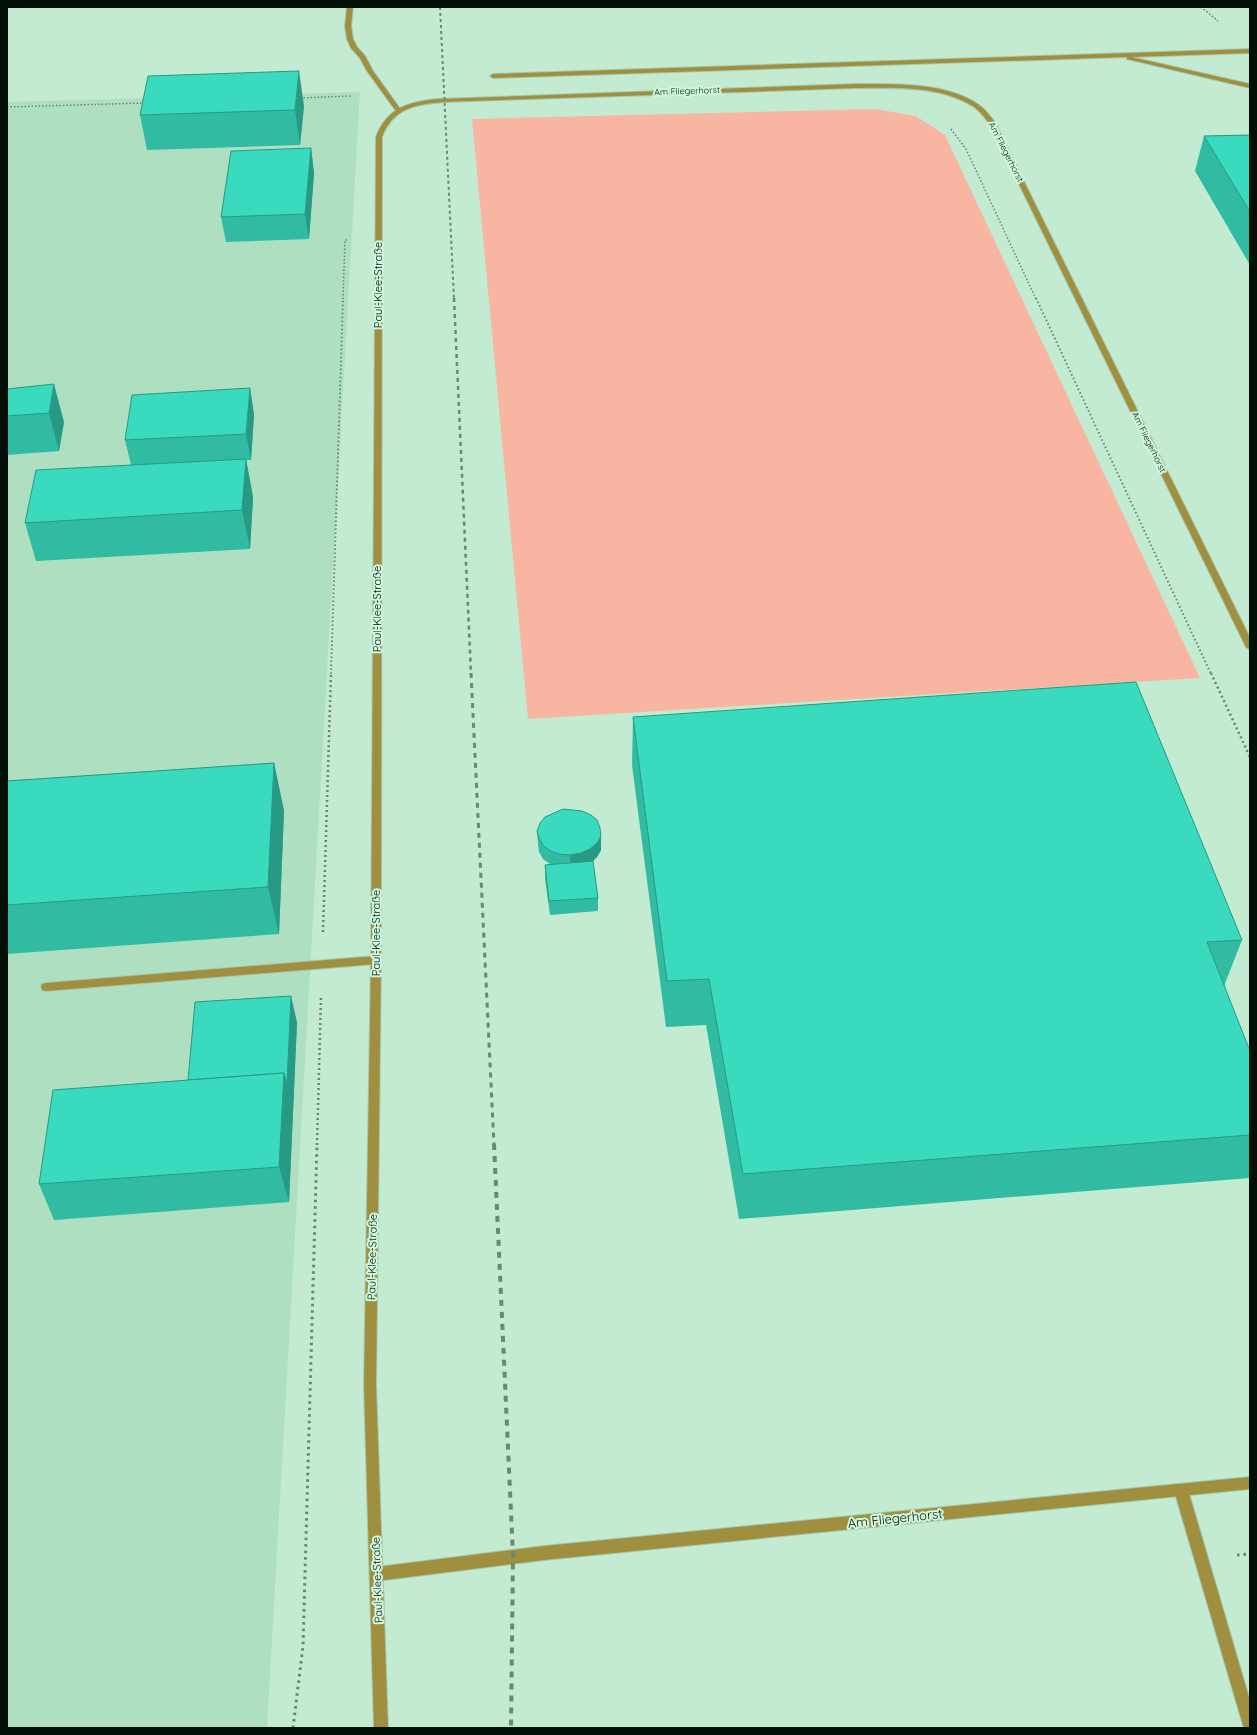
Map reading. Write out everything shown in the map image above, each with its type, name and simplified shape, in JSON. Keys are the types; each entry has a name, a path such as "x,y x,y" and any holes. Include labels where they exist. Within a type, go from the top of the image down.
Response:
{"street":[{"path":"350,7 348,26 354,48 363,57 370,71 398,110"},
{"path":"493,76 1250,51"},
{"path":"1115,55 1250,86"},
{"name":"Am Fliegerhorst","path":"379,137 385,122 398,110 418,104 444,100 856,86 901,86 936,91 976,105 992,122 1250,648"},
{"name":"Paul-Klee-Straße","path":"379,137 376,960 370,1385 381,1728"},
{"path":"46,986 376,960"},
{"name":"Am Fliegerhorst","path":"376,1574 544,1553 1249,1483"},
{"path":"1181,1490 1250,1725"}],"path":[{"path":"300,98 387,95"},
{"path":"7,107 150,102"},
{"path":"951,128 966,149 1250,757"},
{"path":"293,1728 303,1646 322,964 345,240 378,238"}],"shaded area":[{"path":"360,92 267,1728 7,1728 7,102"},
{"path":"875,109 916,116 945,135 1200,678 528,719 472,119"}],"building":[{"path":"299,71 295,110 140,115 148,76"},
{"path":"1250,135 1250,212 1204,136"},
{"path":"311,148 305,214 221,217 231,151"},
{"path":"54,384 49,413 7,416 7,389"},
{"path":"250,388 246,434 125,440 132,395"},
{"path":"246,459 242,510 25,523 36,470"},
{"path":"1136,682 1242,940 1207,942 1250,1051 1250,1135 743,1174 709,979 667,981 633,717"},
{"path":"274,763 268,887 7,905 7,781"},
{"path":"563,809 582,811 591,815 597,820 601,836 597,843 590,849 581,853 570,855 550,851 543,845 537,831 540,823 545,817"},
{"path":"593,861 598,898 549,901 545,865"},
{"path":"291,996 287,1084 284,1073 188,1080 195,1002"},
{"path":"284,1073 279,1167 39,1184 53,1090"}],"railway":[{"path":"440,7 454,299"},
{"path":"454,298 471,674"},
{"path":"471,673 494,1145"},
{"path":"494,1144 513,1556 511,1728"}]}
